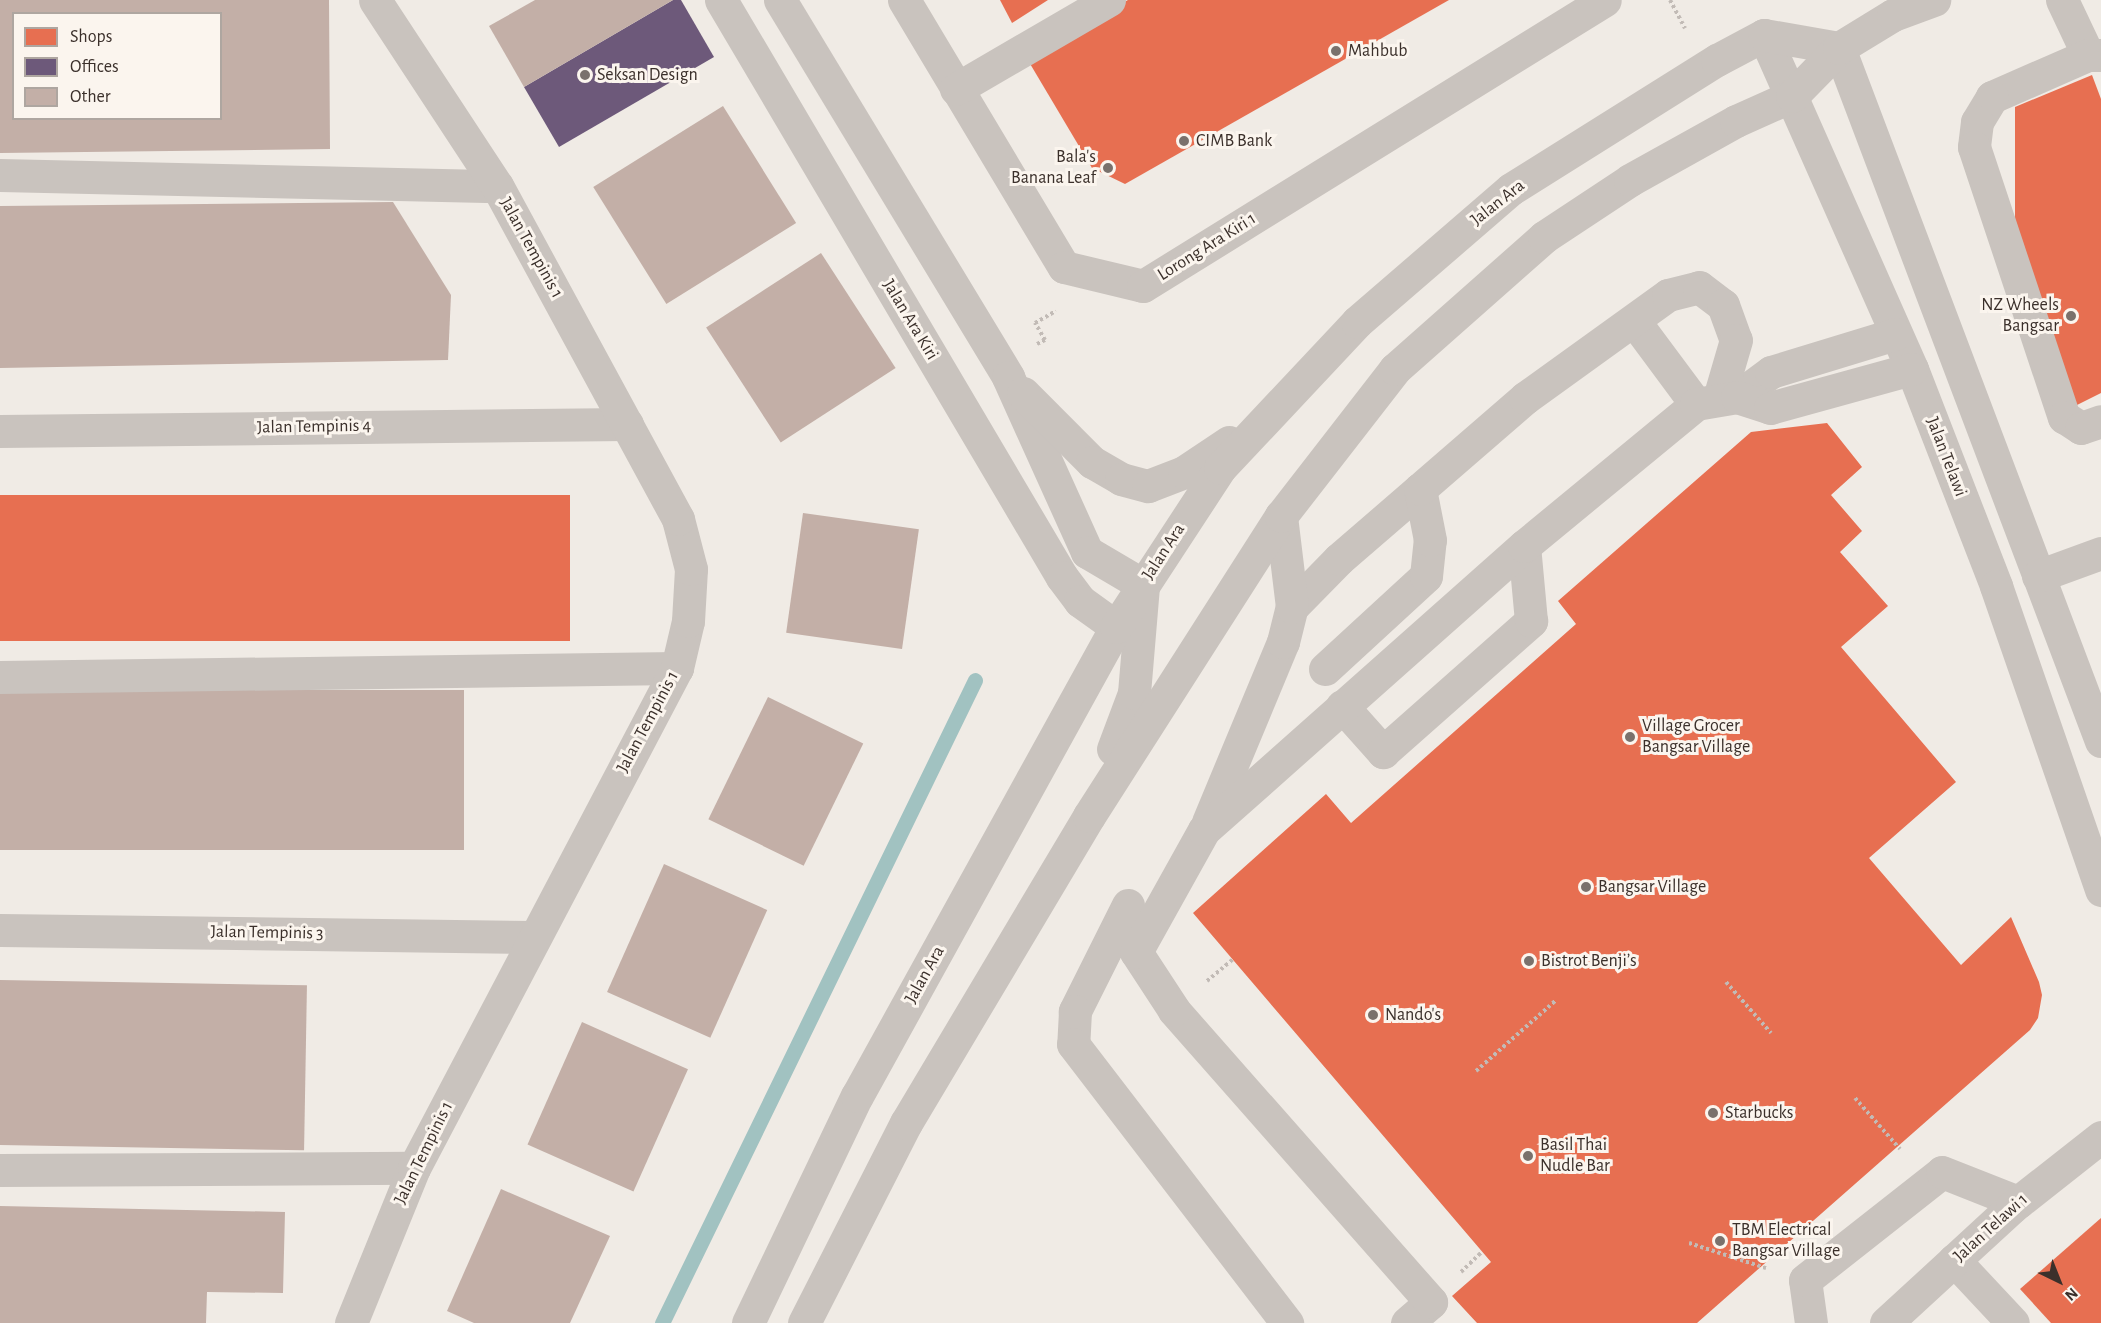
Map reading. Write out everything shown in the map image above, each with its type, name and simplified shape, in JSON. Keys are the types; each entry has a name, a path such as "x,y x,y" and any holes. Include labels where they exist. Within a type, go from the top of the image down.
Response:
{"street":[{"name":"Jalan Tempinis 1","path":"351,1323 414,1168 677,668 688,621 691,569 678,519 497,186 375,0"},
{"name":"Jalan Ara Kiri","path":"721,0 1062,577 1080,601 1116,627"},
{"path":"780,0 1008,377 1087,552 1143,585 1134,693 1089,816"},
{"name":"Lorong Ara Kiri 1","path":"904,0 1064,267 1143,286 1605,0"},
{"path":"956,89 1109,0"},
{"path":"804,1323 906,1124 1089,816 1281,516 1395,369 1544,237 1630,180 1736,121 1792,96 1839,48 1893,15 1934,0"},
{"path":"2062,0 2094,55 1992,97 1977,122 1974,147 2064,417 2081,428 2101,421"},
{"path":"1764,35 1839,48"},
{"name":"Jalan Ara","path":"748,1323 857,1096 1116,627 1220,468 1357,322 1511,189 1717,60 1764,35"},
{"name":"Jalan Telawi","path":"1764,35 1912,369 1996,586 2101,890"},
{"path":"1839,48 2101,741"},
{"path":"0,175 497,186"},
{"path":"1292,607 1339,559 1526,398 1635,322 1668,295 1699,287 1723,305 1736,340 1717,399"},
{"path":"1635,322 1717,399 1770,408 1912,369"},
{"path":"1204,830 1524,546 1717,399 1771,372 1895,334"},
{"path":"1008,377 1092,462 1121,479 1148,486 1184,472 1267,416"},
{"name":"Jalan Tempinis 4","path":"0,431 627,424"},
{"path":"1325,669 1426,576 1430,540 1420,489"},
{"path":"1281,516 1292,607 1283,642 1204,830 1136,952 1174,1010 1431,1302 1407,1323"},
{"path":"1342,706 1383,752 1531,621 1524,546"},
{"path":"2038,576 2101,553"},
{"path":"0,676 677,668"},
{"path":"1128,905 1075,1011 1073,1044 1287,1323"},
{"name":"Jalan Tempinis 3","path":"0,930 534,937"},
{"name":"Jalan Telawi 1","path":"1886,1323 2018,1202 2101,1137"},
{"path":"0,1170 414,1168"},
{"path":"1811,1323 1805,1280 1942,1172 2018,1202"},
{"path":"1954,1260 2013,1323"}],"path":[{"path":"1670,0 1686,30"},
{"path":"1726,982 1771,1033"},
{"path":"1476,1071 1555,1002"},
{"path":"1855,1098 1929,1182"},
{"path":"1689,1244 1805,1280"}],"building: Shops":[{"path":"1000,0 1048,0 1012,23"},
{"path":"1128,0 1449,0 1125,184 1092,168 1026,57"},
{"name":"NZ Wheels Bangsar","path":"2092,75 2101,99 2101,393 2071,408 2015,238 2015,107"},
{"name":"Bangsar Village","path":"1827,423 1862,467 1831,495 1862,531 1840,552 1888,606 1841,647 1956,782 1869,858 1961,965 2011,917 2039,982 2042,995 2038,1018 2030,1030 1697,1323 1477,1323 1452,1296 1491,1262 1193,913 1326,794 1351,823 1576,624 1558,601 1751,432"},
{"path":"0,495 570,495 570,641 0,641"},
{"path":"2101,1218 2101,1323 2051,1323 2020,1289"}],"building: Offices":[{"path":"673,0 681,0 714,57 559,147 524,87"}],"building: Other":[{"path":"0,0 329,0 330,149 0,153"},
{"path":"535,0 673,0 524,87 489,26"},
{"path":"723,106 796,223 666,304 593,187"},
{"path":"393,202 451,295 448,360 0,368 0,206"},
{"path":"821,253 896,368 781,443 706,328"},
{"path":"803,513 919,529 902,649 786,633"},
{"path":"0,690 464,690 464,850 0,850"},
{"path":"768,697 863,743 804,866 708,819"},
{"path":"664,864 767,910 710,1038 607,992"},
{"path":"0,980 307,985 304,1150 0,1145"},
{"path":"582,1022 688,1069 633,1192 527,1144"},
{"path":"501,1189 610,1236 570,1323 474,1323 447,1311"},
{"path":"0,1206 285,1212 283,1293 207,1292 206,1323 0,1323"}],"waterway":[{"path":"662,1323 975,680"}],"place":[{"name":"Mahbub","path":"1336,51"},
{"name":"Seksan Design","path":"585,75"},
{"name":"CIMB Bank","path":"1184,141"},
{"name":"Bala's Banana Leaf","path":"1108,168"},
{"name":"NZ Wheels Bangsar","path":"2071,316"},
{"name":"Village Grocer Bangsar Village","path":"1630,737"},
{"name":"Bangsar Village","path":"1586,887"},
{"name":"Bistrot Benji’s","path":"1529,961"},
{"name":"Nando's","path":"1373,1015"},
{"name":"Starbucks","path":"1713,1113"},
{"name":"Basil Thai Nudle Bar","path":"1528,1156"},
{"name":"TBM Electrical Bangsar Village","path":"1720,1241"}]}
